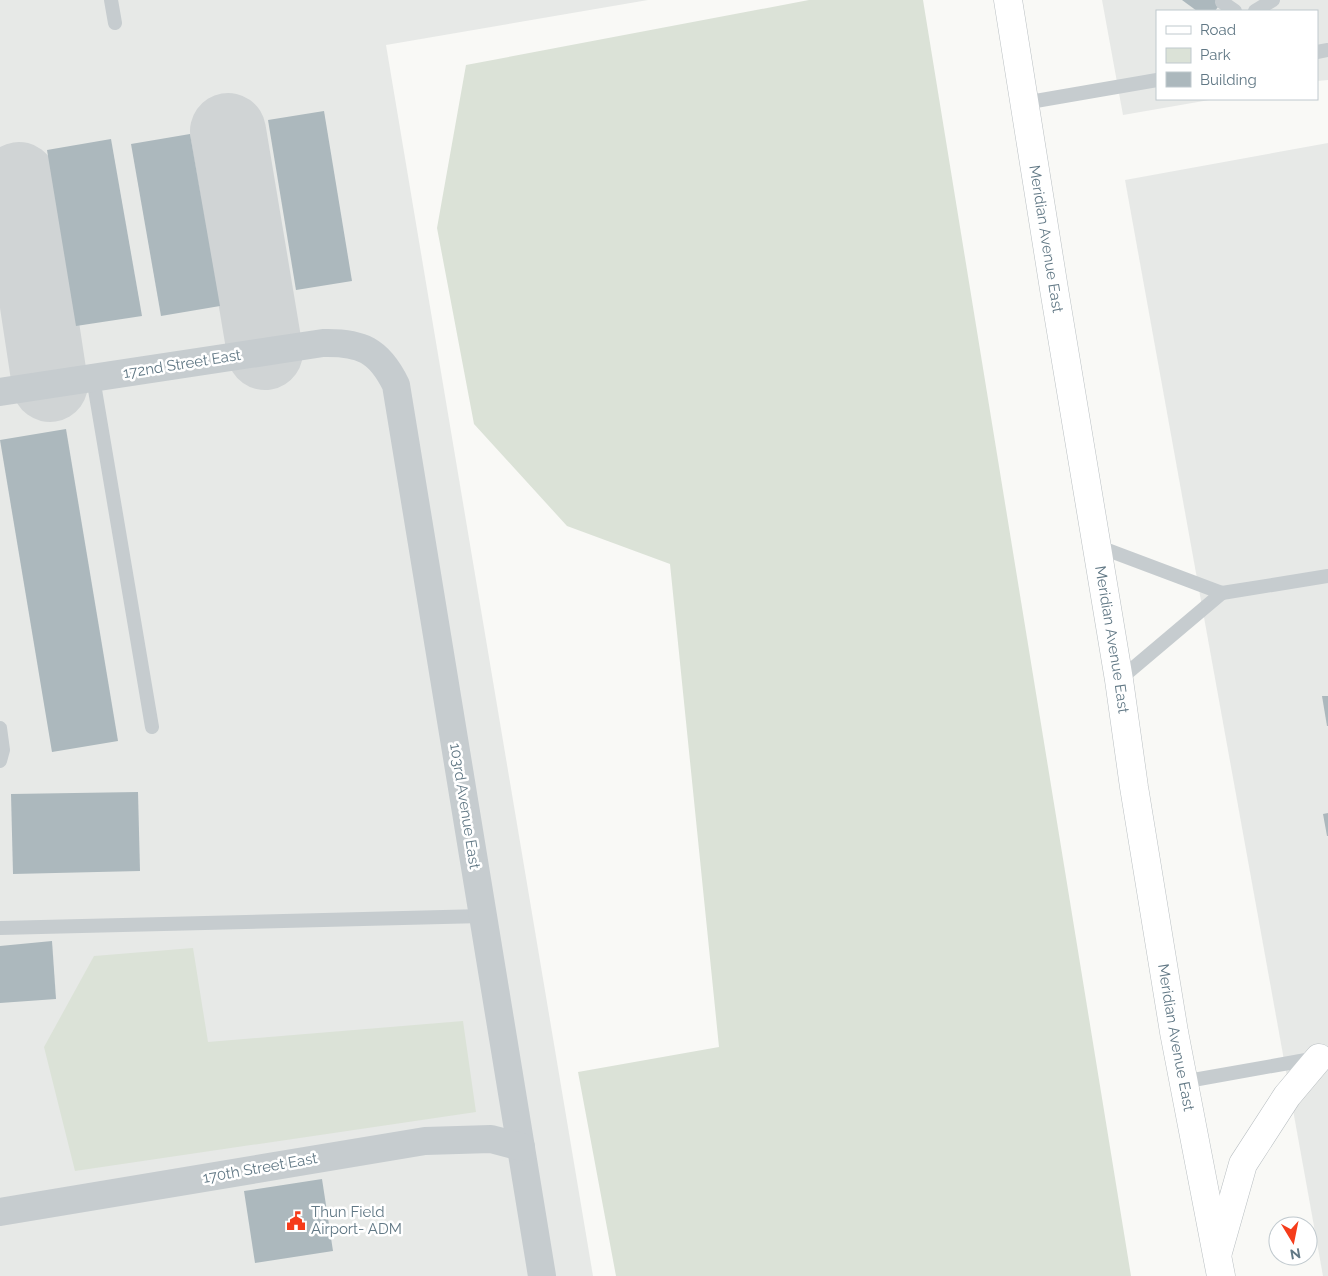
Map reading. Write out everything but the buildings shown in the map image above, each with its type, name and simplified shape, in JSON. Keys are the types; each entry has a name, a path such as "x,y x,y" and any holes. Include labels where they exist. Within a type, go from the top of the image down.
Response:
{"main road":[{"name":"Meridian Avenue East","path":"1008,0 1119,680 1134,787 1182,1082 1219,1266"},
{"path":"1219,1266 1243,1164 1287,1096 1324,1057"}],"street":[{"name":"172nd Street East","path":"0,392 323,343 344,343 364,350"},
{"name":"103rd Avenue East","path":"364,350 378,356 396,385 521,1146 539,1273"},
{"name":"170th Street East","path":"0,1212 425,1141 491,1139 521,1146"}],"lane":[{"path":"111,0 115,23"},
{"path":"1257,10 1273,0"},
{"path":"1222,2 1234,10"},
{"path":"1024,103 1156,80"},
{"path":"93,378 152,727"},
{"path":"1097,546 1222,593 1328,576"},
{"path":"1119,680 1222,593"},
{"path":"0,728 3,750 0,761"},
{"path":"0,928 483,916"},
{"path":"1182,1082 1324,1057"}],"shaded area":[{"path":"0,0 648,0 386,45 593,1276 0,1276"},
{"path":"1102,0 1328,0 1328,80 1318,81 1318,10 1156,10 1156,100 1209,100 1123,115"},
{"path":"1328,143 1328,1276 1323,1276 1318,1248 1318,1216 1312,1216 1125,180"}],"green space":[{"path":"809,0 923,0 1131,1276 616,1276 578,1072 719,1047 670,564 567,526 474,424 437,228 466,65"},
{"path":"193,948 208,1042 463,1021 476,1112 75,1171 44,1047 94,956"}],"taxiway":[{"path":"228,131 265,352"},
{"path":"19,180 50,384"}],"place":[{"name":"Thun Field Airport- ADM","path":"296,1221"}]}
